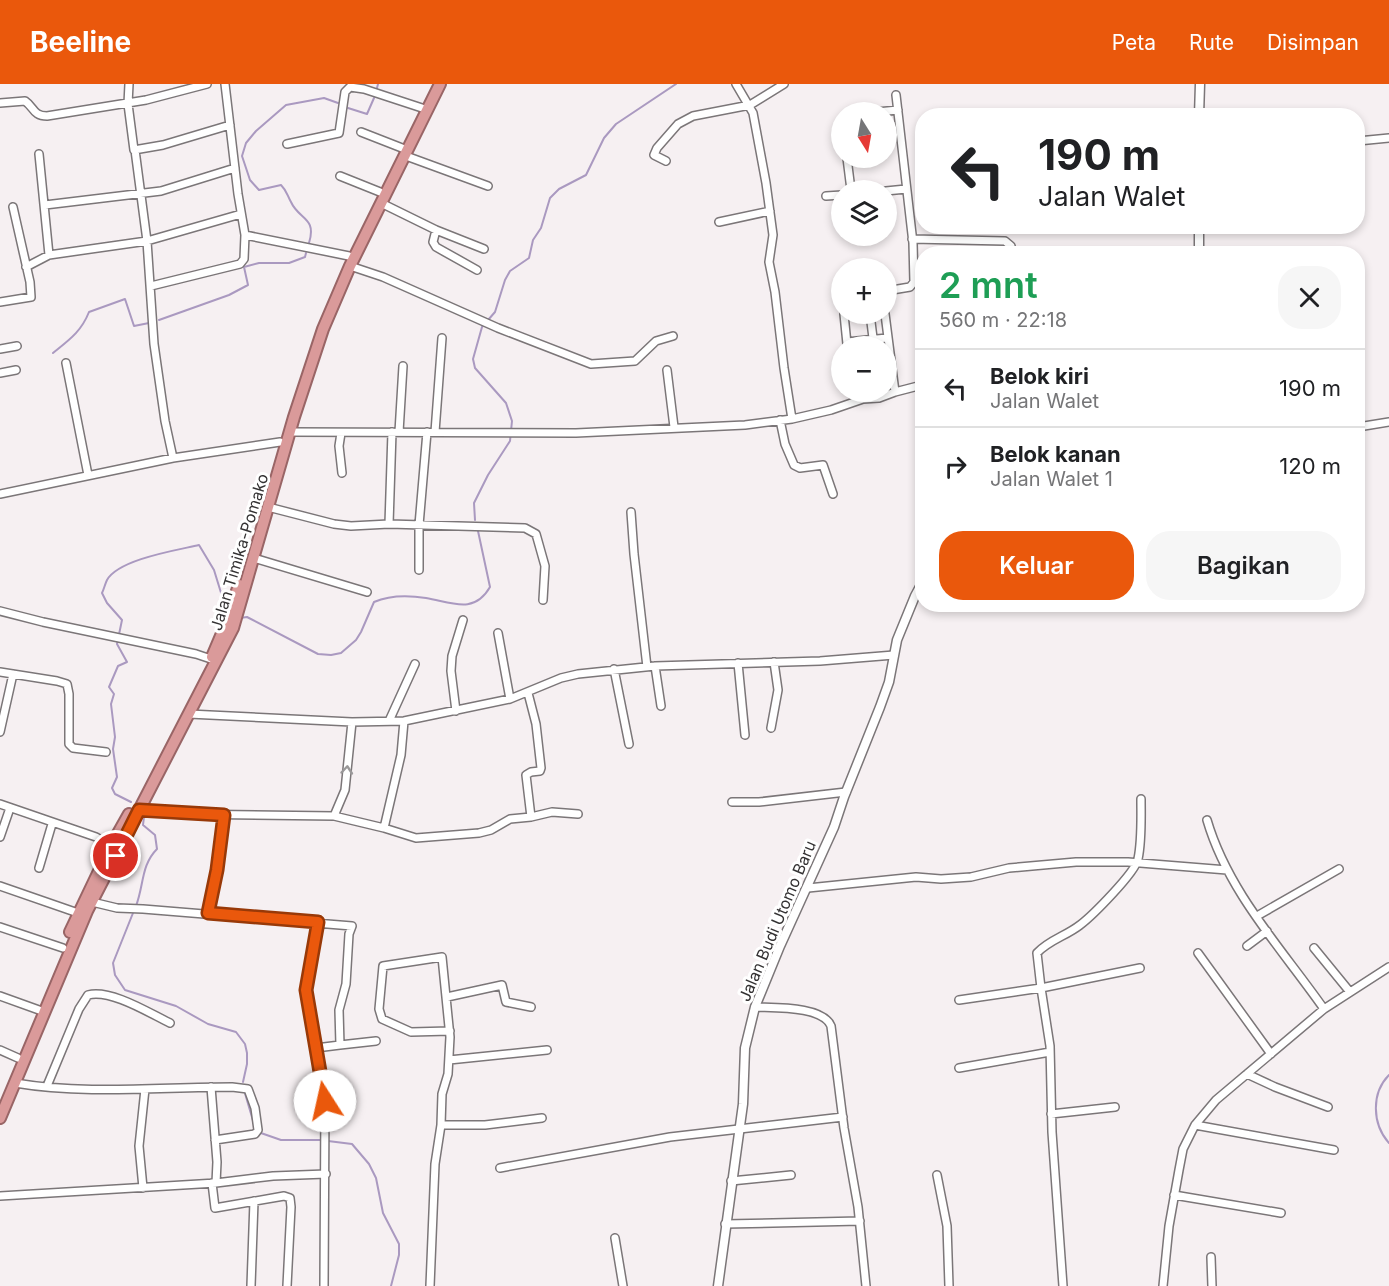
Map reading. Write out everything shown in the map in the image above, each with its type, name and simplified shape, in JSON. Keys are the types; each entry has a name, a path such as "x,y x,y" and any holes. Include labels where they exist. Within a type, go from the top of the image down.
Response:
{"highway":[{"name":"Jalan Timika-Pomako","path":"404,152 433,84"},
{"name":"Jalan Timika-Pomako","path":"0,1118 71,946 211,659 234,602 309,348 380,197 440,84"},
{"name":"Jalan Timika-Pomako","path":"0,1101 78,913 111,846 189,714 233,628 315,351 349,261"}],"street":[{"path":"129,84 128,104 142,193 154,344 173,459"},
{"path":"0,103 25,100 34,113 42,116 128,104 179,93 207,84"},
{"path":"151,286 240,264 244,259 245,235 225,84"},
{"path":"736,84 750,105 770,212 773,235 769,262 792,419"},
{"path":"666,161 654,155 657,148 678,124 693,116 750,105 784,84"},
{"path":"1199,108 1200,84"},
{"path":"287,144 336,135 340,131 346,89 353,87 364,86 422,108"},
{"path":"896,95 912,239 913,285 897,289"},
{"path":"135,150 163,145 230,125"},
{"path":"362,132 404,152 488,186"},
{"path":"1365,140 1389,138"},
{"path":"39,154 49,255"},
{"path":"45,205 173,188 235,168"},
{"path":"340,176 436,230 484,249"},
{"path":"897,190 906,189"},
{"path":"826,196 831,196"},
{"path":"0,302 31,297 30,282 13,207"},
{"path":"719,222 770,212"},
{"path":"26,267 49,255 147,241 241,214"},
{"path":"436,230 433,242 436,247 477,270"},
{"path":"245,235 349,261 498,328 591,364 635,361 656,341 673,336"},
{"path":"912,239 1005,241 1011,246"},
{"path":"419,570 419,525 442,338"},
{"path":"0,349 17,346"},
{"path":"66,363 88,475"},
{"path":"389,524 395,432 403,366"},
{"path":"0,373 16,370"},
{"path":"667,370 675,427"},
{"path":"897,391 915,387"},
{"path":"290,432 592,432 745,425 792,419 854,402"},
{"path":"780,420 785,444 794,465 800,468 823,465 833,494"},
{"path":"1365,426 1389,422"},
{"path":"341,433 339,446 342,473"},
{"path":"0,494 173,459 280,442"},
{"path":"268,507 342,525 517,527 536,534 545,566 543,600"},
{"path":"631,512 633,554 651,666 661,706"},
{"path":"254,558 367,592"},
{"name":"Jalan Budi Utomo Baru","path":"718,1286 743,1104 745,1048 755,1007 834,827 880,707 902,627 915,598"},
{"path":"0,611 211,659"},
{"path":"456,711 452,656 463,620"},
{"path":"498,633 510,699"},
{"path":"189,714 352,722 404,721 510,699 568,676 614,669 820,661 894,655"},
{"path":"771,728 778,690 774,662"},
{"path":"738,663 745,735"},
{"path":"389,722 415,664"},
{"path":"614,669 629,744"},
{"path":"0,672 67,684 69,744 73,747 106,752"},
{"path":"0,732 13,674"},
{"path":"528,693 536,724 542,768 540,771 526,775 531,817"},
{"path":"384,828 401,755 404,721"},
{"path":"334,816 345,790 352,722"},
{"path":"732,802 759,802 846,792"},
{"path":"1063,1286 1051,1114 1050,1052 1037,953 1050,942 1081,924 1119,886 1137,863 1141,799"},
{"path":"0,804 52,824 96,837 111,846"},
{"path":"0,837 10,808"},
{"path":"139,810 224,815 334,816 416,838 479,833 491,830 510,819 552,812 578,813"},
{"path":"208,913 217,870 224,815"},
{"path":"1207,820 1217,851 1227,870 1267,931 1324,1009"},
{"path":"39,868 52,824"},
{"path":"808,888 916,877 941,879 971,877 1009,868 1111,861 1227,870"},
{"path":"1257,916 1340,869"},
{"path":"0,886 78,913"},
{"path":"92,902 125,909 208,913 352,926 349,934 346,984 339,1010 340,1045"},
{"path":"318,922 306,990 325,1101 324,1286"},
{"path":"0,927 63,948"},
{"path":"1247,946 1267,931"},
{"path":"1314,948 1350,992"},
{"path":"1198,953 1271,1054"},
{"path":"430,1286 435,1164 441,1125 442,1095 448,1074 450,1031 442,957 383,966 379,1009 382,1020 411,1032 450,1031"},
{"path":"1163,1286 1174,1195 1183,1149 1195,1125 1216,1100 1324,1009 1389,967"},
{"path":"959,1000 1041,988 1140,968"},
{"path":"447,997 502,985 506,1002 531,1007"},
{"path":"47,1086 79,1009 88,995 102,994 113,997 170,1023"},
{"path":"0,996 39,1010"},
{"path":"755,1007 815,1013 829,1020 860,1221 866,1286"},
{"path":"316,1048 376,1041"},
{"path":"0,1050 18,1058"},
{"path":"448,1060 548,1050"},
{"path":"959,1068 1050,1052"},
{"path":"1247,1074 1329,1107"},
{"path":"15,1083 144,1089 211,1087 248,1089 253,1102 257,1132 216,1140"},
{"path":"211,1087 216,1140 215,1208 284,1196 291,1201 286,1286"},
{"path":"143,1188 139,1153 144,1089"},
{"path":"1051,1114 1115,1107"},
{"path":"500,1168 670,1137 843,1117"},
{"path":"441,1125 485,1125 542,1118"},
{"path":"1195,1125 1334,1150"},
{"path":"0,1196 326,1174"},
{"path":"731,1181 792,1174"},
{"path":"938,1175 947,1226 949,1286"},
{"path":"1174,1195 1281,1213"},
{"path":"250,1286 254,1201"},
{"path":"725,1224 860,1221"},
{"path":"615,1238 623,1286"},
{"path":"1211,1257 1212,1286"}],"waterway":[{"path":"377,88 378,84"},
{"path":"475,520 474,503 488,475 510,441 512,421 506,403 475,368 473,359 482,327 495,312 510,271 529,258 533,240 541,228 550,198 559,189 586,175 604,138 616,124 676,84"},
{"path":"309,243 311,235 309,223 294,208 283,187 281,185 259,190 250,180 242,156 246,143 256,131 286,105 324,98 338,103"},
{"path":"348,108 367,114 374,98"},
{"path":"159,320 229,295 248,285 244,267 259,263 289,263 305,257 306,253"},
{"path":"53,353 78,330 89,312 125,299 134,326 149,323"},
{"path":"240,618 247,617 318,654 341,653 356,640 374,602 406,596 461,605 477,601 484,596 490,587 478,531"},
{"path":"131,802 115,794 112,788 117,777 111,704 114,694 109,687 118,666 127,662 117,644 122,620 107,603 102,593 107,580 123,566 136,561 199,545 214,570 226,609"},
{"path":"136,906 145,869 157,849 155,835 143,825 144,817 141,813"},
{"path":"133,913 113,963 115,975 125,990 176,1006 208,1024 236,1032 245,1044 247,1053 243,1082"},
{"path":"1389,1075 1379,1091 1376,1109 1379,1127 1389,1143"},
{"path":"244,1090 254,1124"},
{"path":"258,1132 281,1140 322,1140"},
{"path":"328,1141 352,1144 369,1164 376,1178 383,1213 399,1244 399,1255 391,1286"}],"route":[{"path":"116,856 139,810 224,815 217,870 208,913 318,922 306,990 325,1101"}]}
